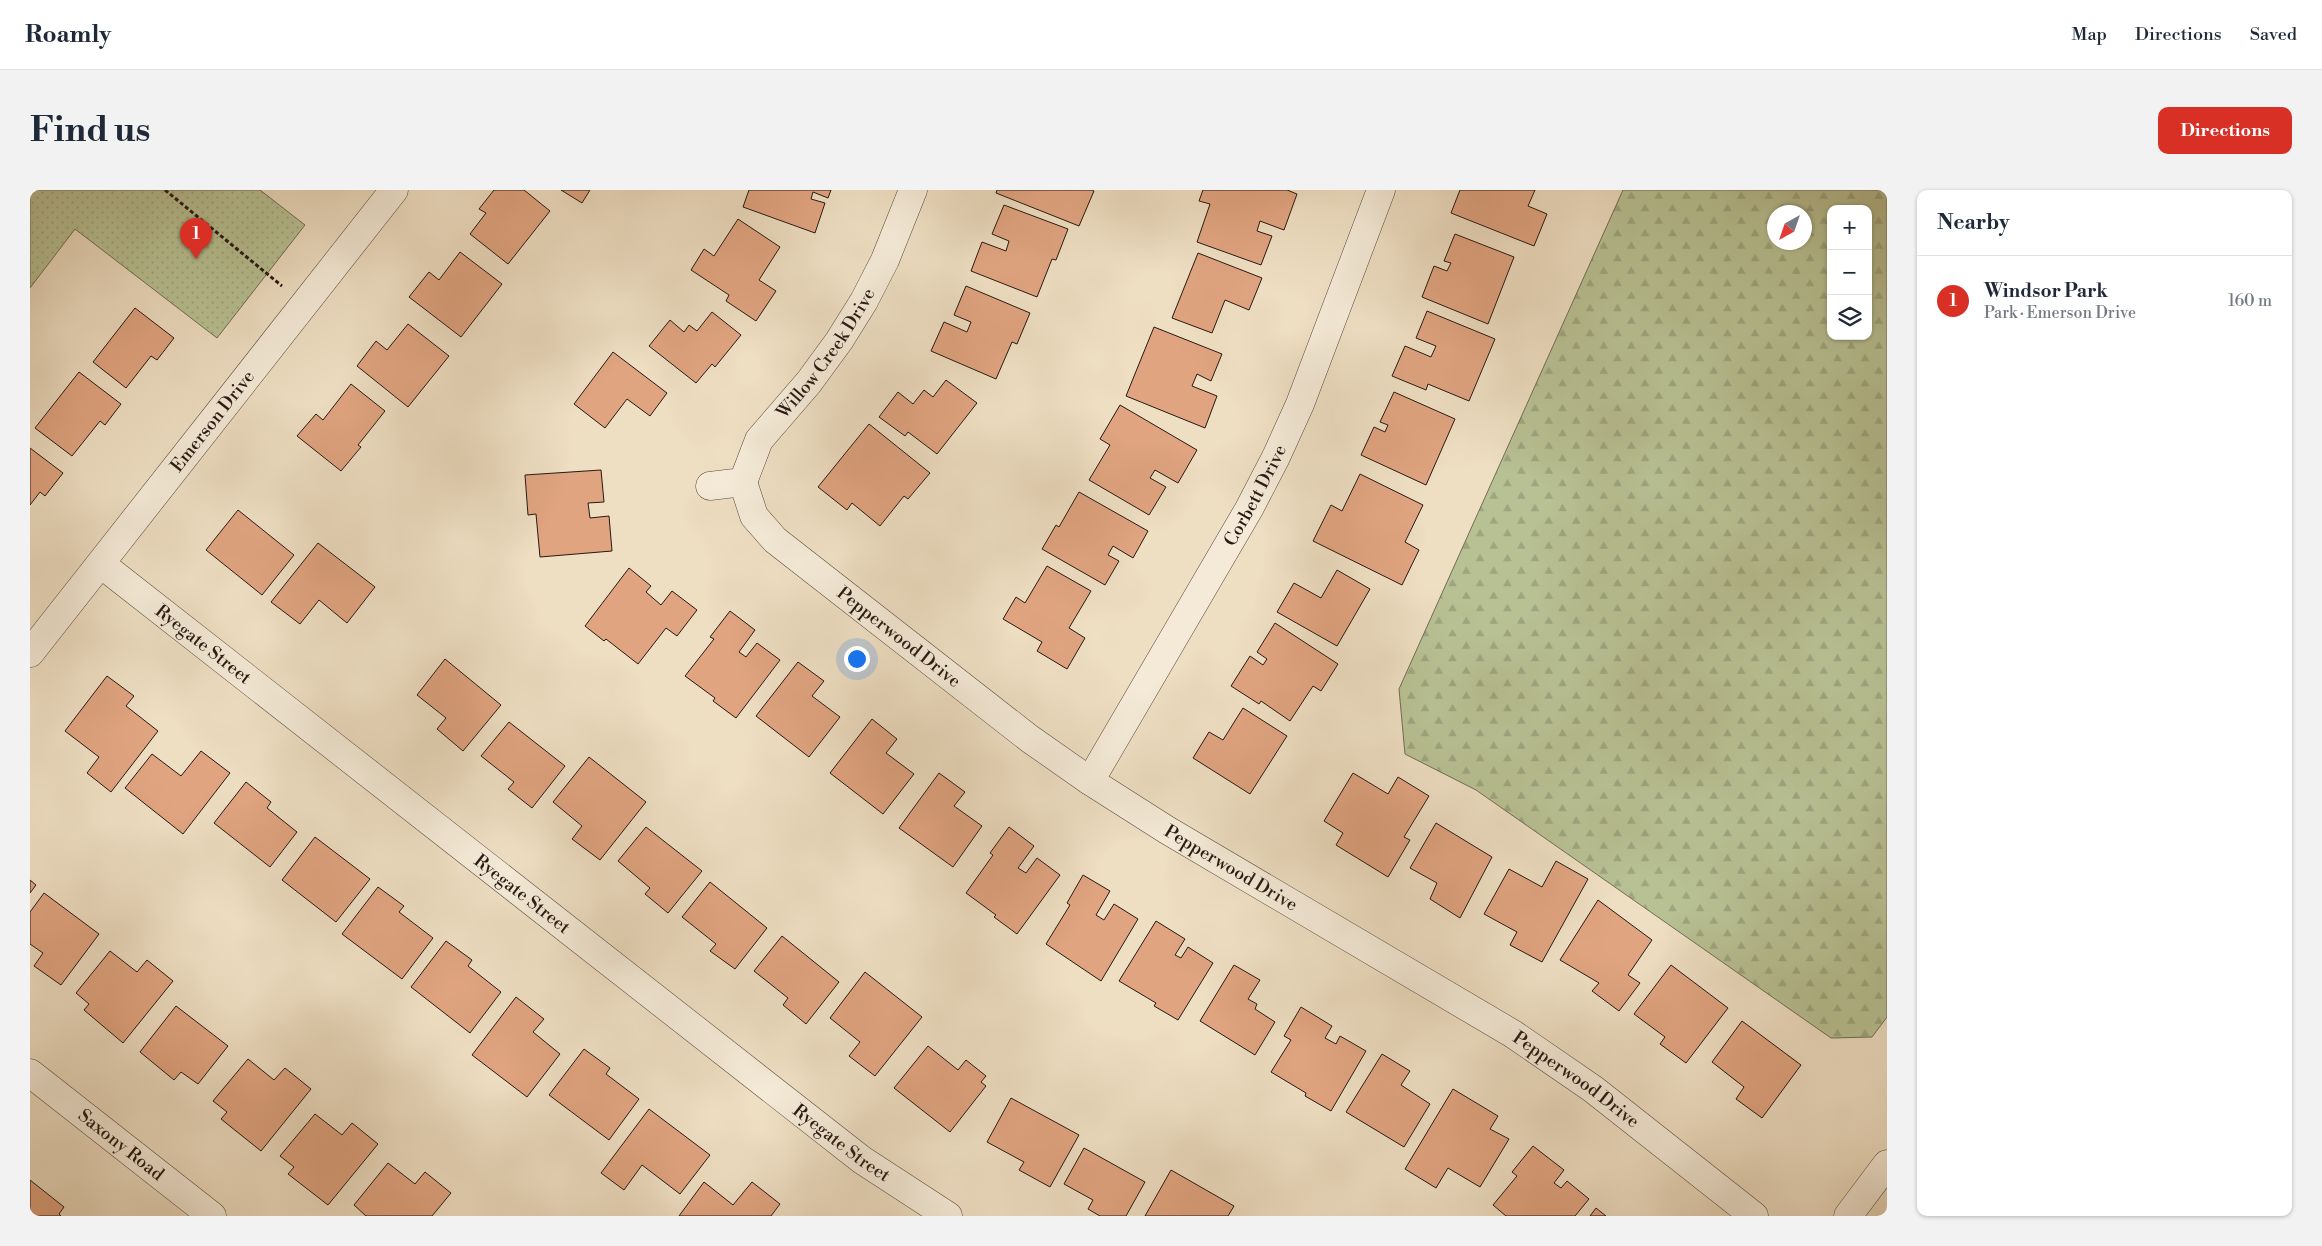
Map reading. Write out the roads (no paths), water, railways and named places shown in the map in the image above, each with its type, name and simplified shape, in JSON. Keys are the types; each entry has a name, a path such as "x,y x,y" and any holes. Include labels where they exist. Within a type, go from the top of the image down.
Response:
{"street":[{"name":"Emerson Drive","path":"30,653 102,564 394,190"},
{"name":"Willow Creek Drive","path":"743,482 759,440 809,382 839,341 864,301 885,260 913,190"},
{"name":"Corbett Drive","path":"1090,781 1249,510 1276,457 1300,404 1381,190"},
{"path":"710,486 743,482"},
{"name":"Pepperwood Drive","path":"743,482 754,516 775,540 1030,739 1090,781 1167,830 1513,1034 1592,1089 1754,1216"},
{"name":"Ryegate Street","path":"102,564 862,1160 948,1216"},
{"name":"Saxony Road","path":"30,1073 212,1216"},
{"path":"1848,1216 1885,1171"}],"place":[{"name":"Windsor Park","path":"196,259"}]}
